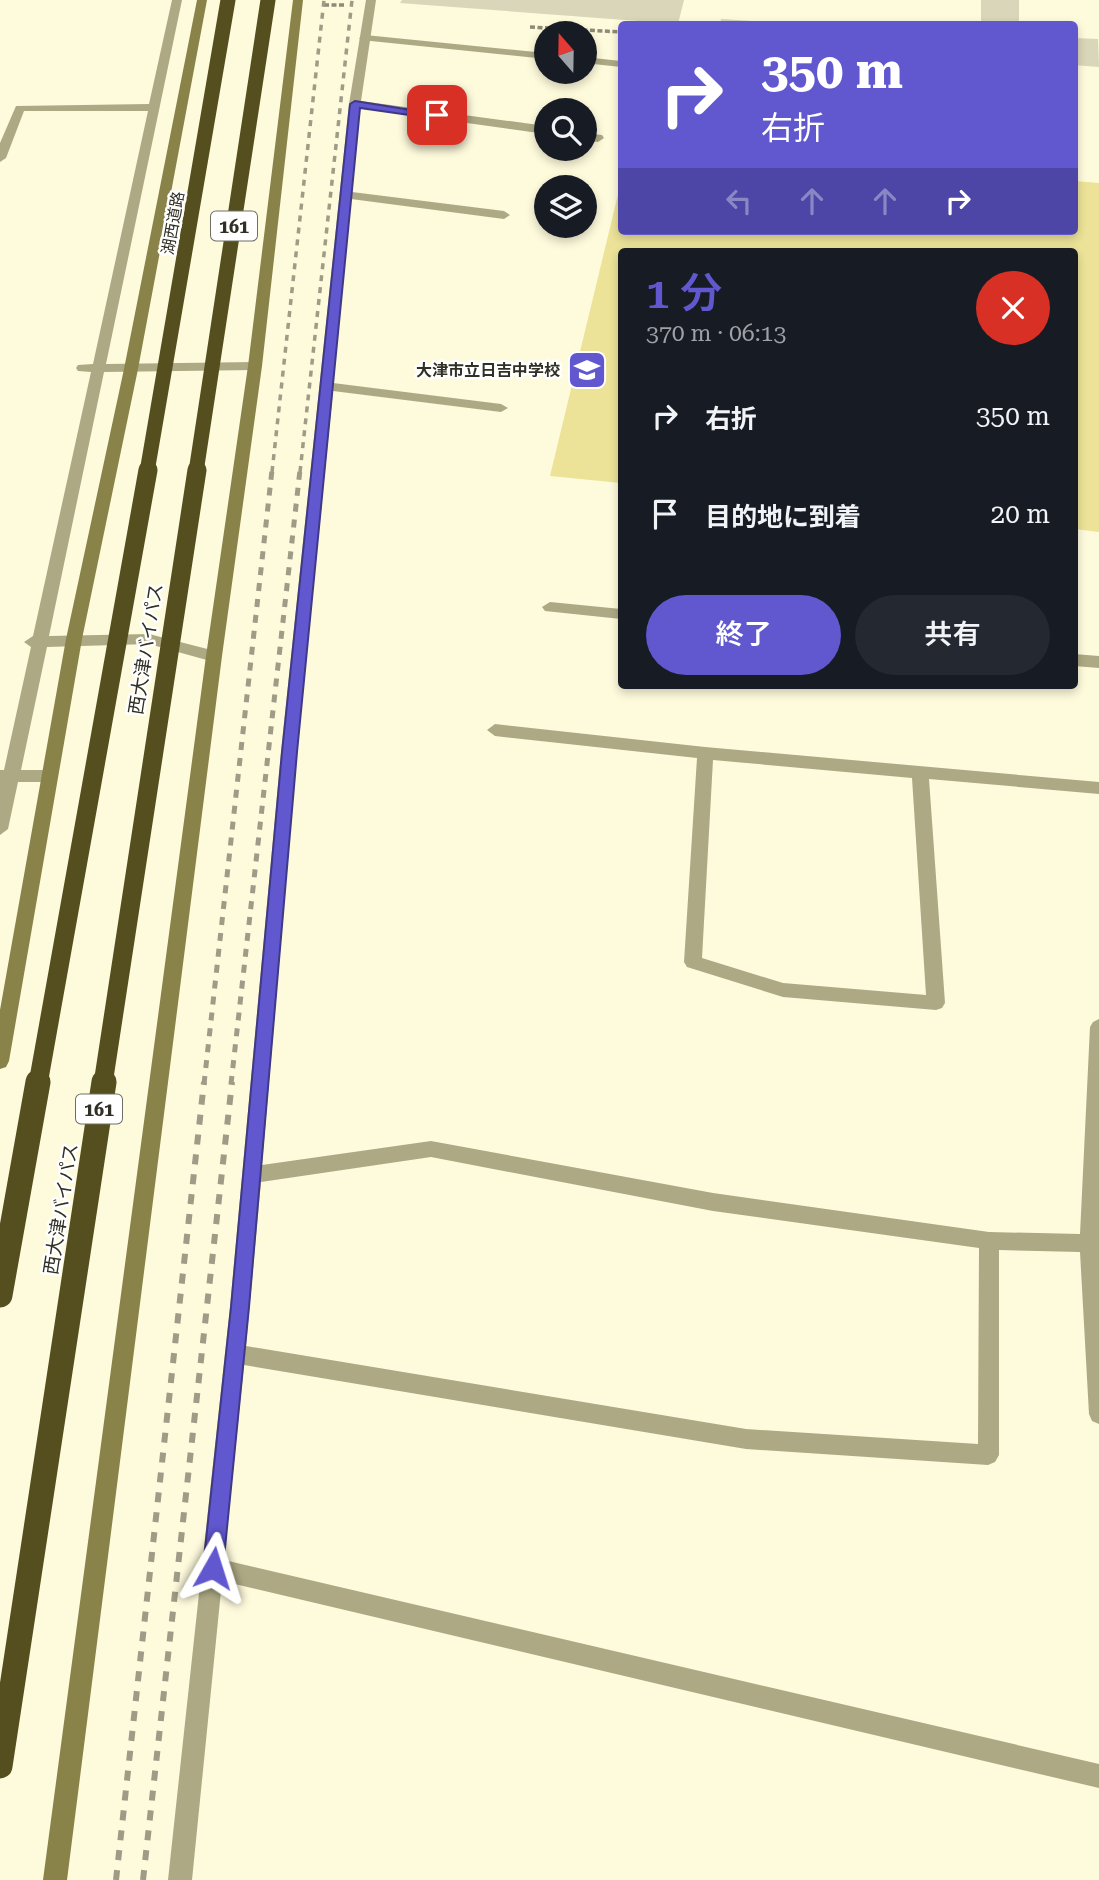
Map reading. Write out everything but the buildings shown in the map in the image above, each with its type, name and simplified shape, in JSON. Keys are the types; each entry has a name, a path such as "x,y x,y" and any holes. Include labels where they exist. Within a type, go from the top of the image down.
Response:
{"highway":[{"name":"湖西道路","path":"151,452 228,0"},
{"name":"西大津バイパス","path":"0,1766 268,0"},
{"name":"西大津バイパス","path":"0,1295 151,452"}],"street":[{"path":"0,829 6,776 18,743 37,642 100,369 177,0"},
{"path":"0,1061 74,639 131,369 202,0"},
{"path":"55,1880 214,656 255,366 298,0"},
{"path":"180,1880 235,1354 355,104 371,0"},
{"path":"365,38 534,55"},
{"path":"597,61 618,64"},
{"path":"355,104 534,128"},
{"path":"0,158 20,108 156,107"},
{"path":"346,195 504,215"},
{"path":"83,368 255,366"},
{"path":"327,386 501,408"},
{"path":"550,607 618,614"},
{"path":"37,642 149,639 214,656"},
{"path":"1078,660 1099,662"},
{"path":"495,730 705,753 1099,789"},
{"path":"0,744 18,743"},
{"path":"705,753 693,962 783,990 936,1003 920,774"},
{"path":"6,776 48,776"},
{"path":"1099,1027 1089,1243 1099,1414"},
{"path":"252,1175 431,1149 713,1202 989,1241 1089,1243"},
{"path":"235,1354 746,1439 988,1455 989,1241"},
{"path":"213,1568 1099,1776"}],"shaded area":[{"path":"1078,181 1099,183 1099,532 1078,529 1078,248 618,248 618,483 550,476 618,194 618,235 1078,235"}],"railway":[{"path":"272,472 324,0"},
{"path":"300,472 352,0"},
{"path":"204,1084 272,470"},
{"path":"231,1084 300,470"},
{"path":"116,1880 204,1082"},
{"path":"143,1880 232,1082"}],"place":[{"name":"大津市立日吉中学校","path":"587,370"}],"route":[{"path":"213,1568 240,1307 289,752 355,104 437,115"}]}
